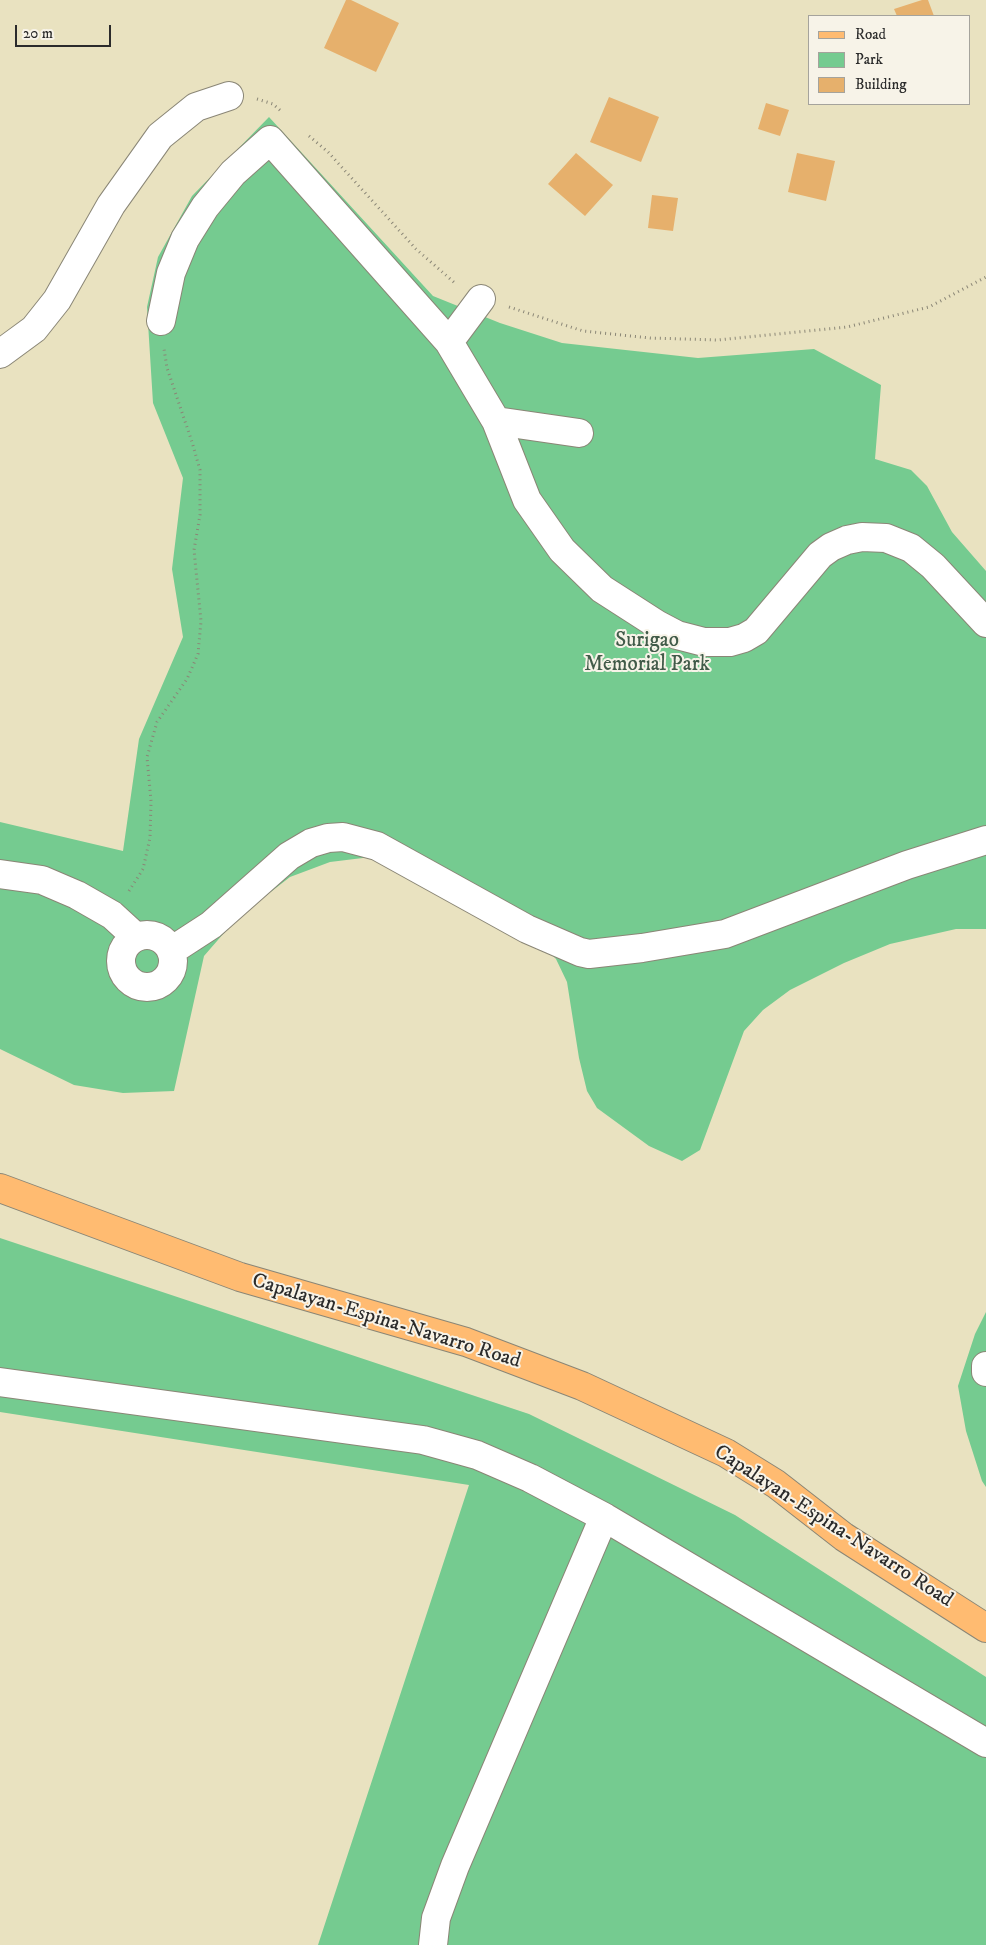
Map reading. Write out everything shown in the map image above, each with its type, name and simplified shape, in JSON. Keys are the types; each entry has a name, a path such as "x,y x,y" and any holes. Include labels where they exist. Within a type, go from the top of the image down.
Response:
{"main road":[{"name":"Capalayan-Espina-Navarro Road","path":"0,1188 240,1277 466,1342 582,1386 726,1453 776,1484 844,1537 986,1628"}],"street":[{"path":"0,354 34,329 57,300 111,205 160,136 196,107 229,96"},
{"path":"161,321 171,273 185,239 233,173 270,140 449,342 496,421 528,500 562,550 602,589 677,635 704,642 730,642 744,638 756,631 820,555 831,547 847,540 862,537 886,538 911,548 933,566 986,623"},
{"path":"449,342 481,299"},
{"path":"496,421 579,433"},
{"path":"171,951 211,925 289,856 311,843 328,838 343,837 377,846 528,929 580,952 589,954 642,948 725,934 907,865 986,840"},
{"path":"0,874 42,880 77,895 112,915 136,937"},
{"path":"153,935 167,944 171,951 172,968 162,982 146,987 130,981 124,974 121,966 123,949 136,937 153,935"},
{"path":"986,1366 986,1372"},
{"path":"0,1382 423,1440 477,1456 530,1478 604,1517 986,1743"},
{"path":"433,1945 436,1918 455,1866 604,1517"}],"path":[{"path":"229,96 254,98 274,104 287,116"},
{"path":"308,134 328,152 416,249 455,283 481,299 583,331 650,338 718,340 847,327 929,307 986,277"},
{"path":"112,915 143,869 150,838 151,802 148,757 157,722 187,679 198,654 201,621 194,550 200,514 200,470 167,368 161,321"}],"green space":[{"name":"Surigao Memorial Park","path":"269,117 433,296 500,323 562,343 698,358 814,349 881,385 875,459 911,470 927,486 952,532 986,571 986,929 956,929 890,944 844,963 790,990 763,1010 744,1031 700,1150 682,1161 649,1146 597,1108 587,1091 579,1058 567,982 556,959 532,935 371,857 330,862 290,877 237,918 204,956 174,1091 123,1093 74,1085 0,1049 0,822 123,851 139,739 183,637 172,569 183,478 153,403 147,307 158,257 192,196"},
{"path":"0,1238 529,1414 735,1515 986,1677 986,1945 318,1945 469,1485 0,1412"},
{"path":"986,1312 986,1487 982,1481 966,1431 958,1386 975,1334"}],"building":[{"path":"346,0 351,0 399,23 376,72 324,48"},
{"path":"922,0 928,0 934,15 897,15 894,9"},
{"path":"609,97 659,117 641,162 590,142"},
{"path":"766,103 789,110 780,136 758,129"},
{"path":"576,153 613,185 585,216 548,184"},
{"path":"797,153 835,161 826,201 788,192"},
{"path":"652,195 678,198 673,231 648,228"}]}
